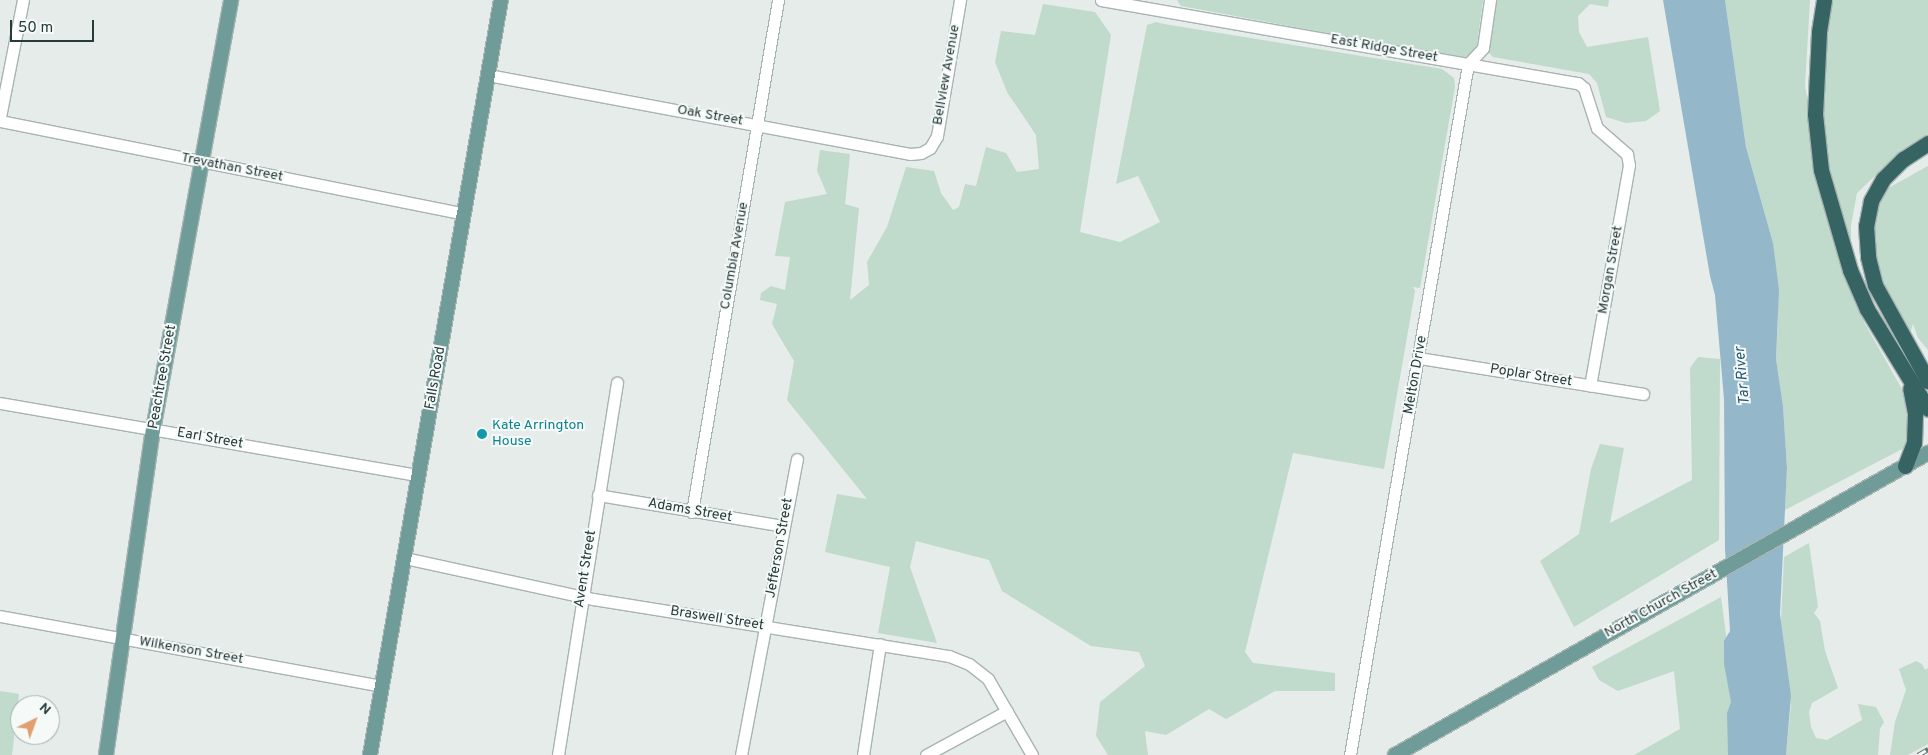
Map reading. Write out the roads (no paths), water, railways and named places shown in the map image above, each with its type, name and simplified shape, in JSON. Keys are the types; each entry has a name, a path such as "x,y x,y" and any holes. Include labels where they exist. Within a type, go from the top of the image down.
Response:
{"highway":[{"path":"1824,0 1819,33 1815,114 1821,170 1850,270 1867,309 1928,409"},
{"path":"1928,143 1903,159 1884,179 1871,201 1866,226 1868,257 1875,285 1928,381"},
{"path":"1906,466 1914,443 1915,428 1915,413 1908,377"}],"main road":[{"name":"Peachtree Street","path":"106,755 153,430 231,0"},
{"name":"Falls Road","path":"370,755 501,0"},
{"name":"North Church Street","path":"1394,755 1684,590 1838,506 1928,453"}],"street":[{"path":"0,119 23,0"},
{"name":"Columbia Avenue","path":"692,512 778,0"},
{"name":"Bellview Avenue","path":"930,148 937,136 960,0"},
{"name":"East Ridge Street","path":"1101,0 1578,83 1584,88 1589,97 1597,128 1627,154"},
{"path":"1468,64 1484,48 1490,0"},
{"name":"Melton Drive","path":"1350,755 1468,64"},
{"name":"Oak Street","path":"488,75 910,154 921,153 930,148"},
{"name":"Trevathan Street","path":"0,119 464,214"},
{"name":"Morgan Street","path":"1590,386 1629,165 1627,154"},
{"name":"Poplar Street","path":"1418,358 1643,394"},
{"name":"Avent Street","path":"558,755 617,383"},
{"name":"Earl Street","path":"0,403 419,475"},
{"name":"Jefferson Street","path":"741,755 797,459"},
{"name":"Adams Street","path":"598,495 783,526"},
{"name":"Braswell Street","path":"405,558 582,597 949,656 970,664 988,679 1032,755"},
{"name":"Wilkenson Street","path":"0,616 382,686"},
{"path":"863,755 880,644"},
{"path":"926,755 1007,711"}],"water":[{"name":"Tar River","path":"1663,0 1725,0 1746,147 1773,243 1779,290 1776,359 1783,406 1787,468 1780,614 1791,696 1786,755 1728,755 1727,713 1731,702 1724,664 1724,641 1730,631 1725,549 1724,399 1715,295 1710,276"}],"railway":[{"path":"1918,755 1928,749"}],"place":[{"name":"Kate Arrington House","path":"482,434"}]}
